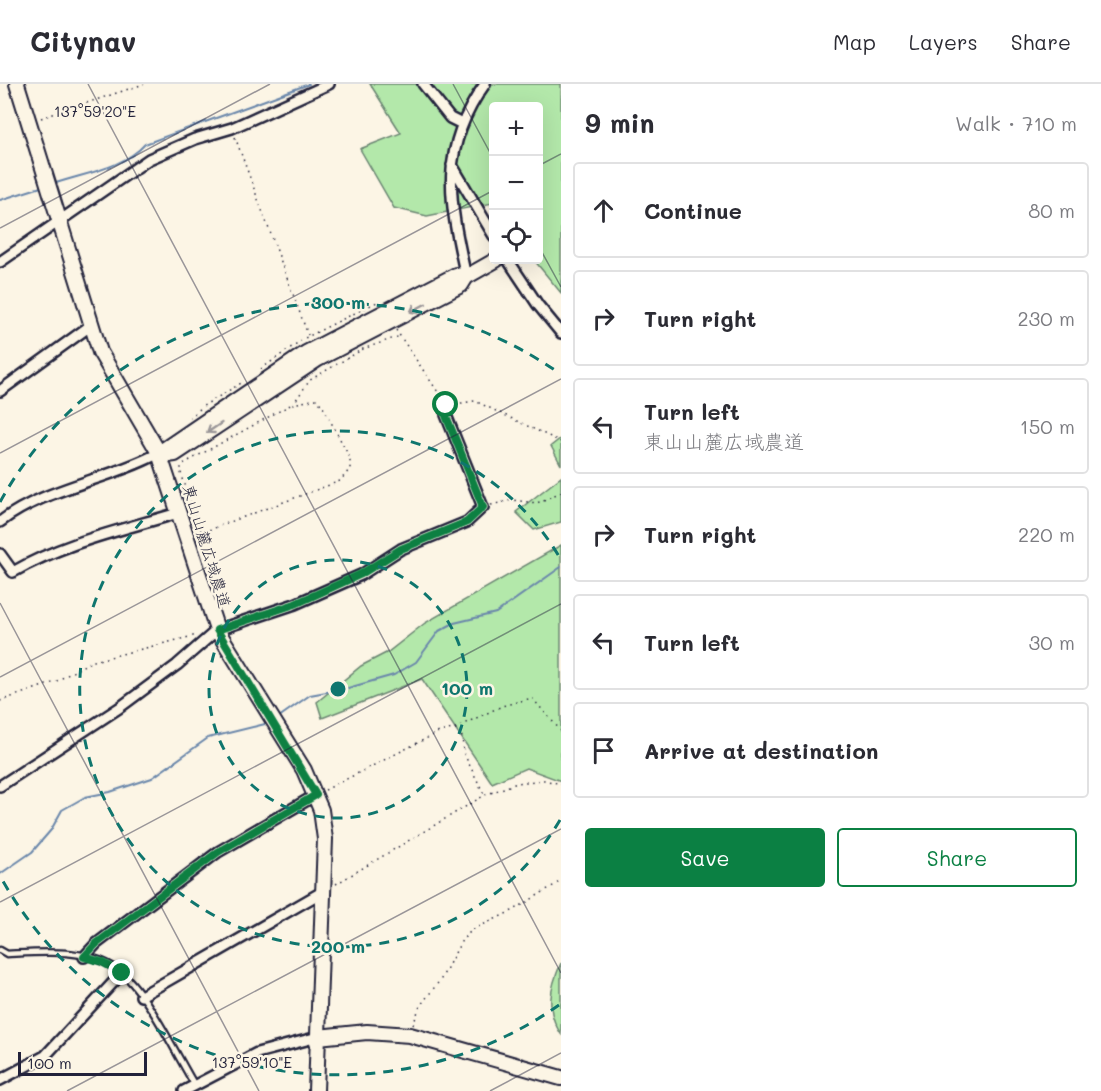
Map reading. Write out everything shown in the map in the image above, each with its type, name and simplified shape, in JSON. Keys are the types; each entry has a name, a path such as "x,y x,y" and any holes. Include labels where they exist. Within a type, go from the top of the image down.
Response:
{"street":[{"name":"東山山麓広域農道","path":"17,84 90,326 110,370 160,455 217,630 316,795 325,838 316,1091"},
{"path":"0,262 59,219 149,159 195,139 232,128 329,84"},
{"path":"423,84 450,118 462,124"},
{"path":"466,277 451,204 452,165 462,124 485,84"},
{"path":"452,165 489,228"},
{"path":"319,360 461,285 466,277 489,264"},
{"path":"511,264 538,305 561,333"},
{"path":"0,522 19,507 160,455 175,454 319,360 456,275 466,277"},
{"path":"0,391 90,326"},
{"path":"0,786 119,708 177,665 217,630 295,604 361,574 401,549 467,522 483,507 446,416 446,405"},
{"path":"0,554 13,572 42,555 77,542 178,513"},
{"path":"84,957 96,944 218,852 316,795"},
{"path":"141,996 322,892"},
{"path":"0,1080 45,1056 122,973"},
{"path":"184,1091 196,1088 257,1053 318,1036 367,1032 410,1035 561,1078"}],"lane":[{"path":"0,950 7,954 56,951 102,962 122,973 141,996 196,1088"}],"path":[{"path":"28,122 144,84"},
{"path":"232,128 319,360 310,380 293,404"},
{"path":"393,321 400,336 446,405 475,401 561,442"},
{"path":"319,360 363,350 400,336"},
{"path":"187,538 201,533 340,481 350,469 350,458 322,405 316,399 293,404 183,464 180,470 201,533"},
{"path":"483,507 512,500 537,503 561,492"},
{"path":"0,701 55,682 90,662 217,630"},
{"path":"316,795 439,732 453,729 502,706 532,698 561,731"},
{"path":"453,729 461,730 464,754 485,795"},
{"path":"322,892 485,795 517,783 544,780 561,784"},
{"path":"410,1035 420,1006 441,980 462,940 486,922 514,910 561,881"}],"green space":[{"path":"370,84 561,84 561,293 537,264 543,264 543,102 489,102 489,204 427,216 394,208 360,149 401,133"},
{"path":"561,438 561,465 551,446"},
{"path":"561,477 561,522 534,530 516,512"},
{"path":"561,545 561,781 526,768 492,783 422,679 322,718 317,702 361,666 388,652 425,623"},
{"path":"561,963 561,1034 553,1016 551,999 554,981"}],"waterway":[{"path":"56,183 116,164 145,144 309,84"},
{"path":"0,200 41,187"},
{"path":"279,717 310,695 348,688 394,675 416,662 439,631 454,623 496,613 561,567"},
{"path":"0,874 32,852 51,830 62,810 85,797 110,792 152,778 208,738 265,724"}],"route":[{"path":"122,973 102,962 84,957 96,944 218,852 316,795 304,770 217,630 295,604 361,574 401,549 467,522 483,507 446,416 446,405"}]}
